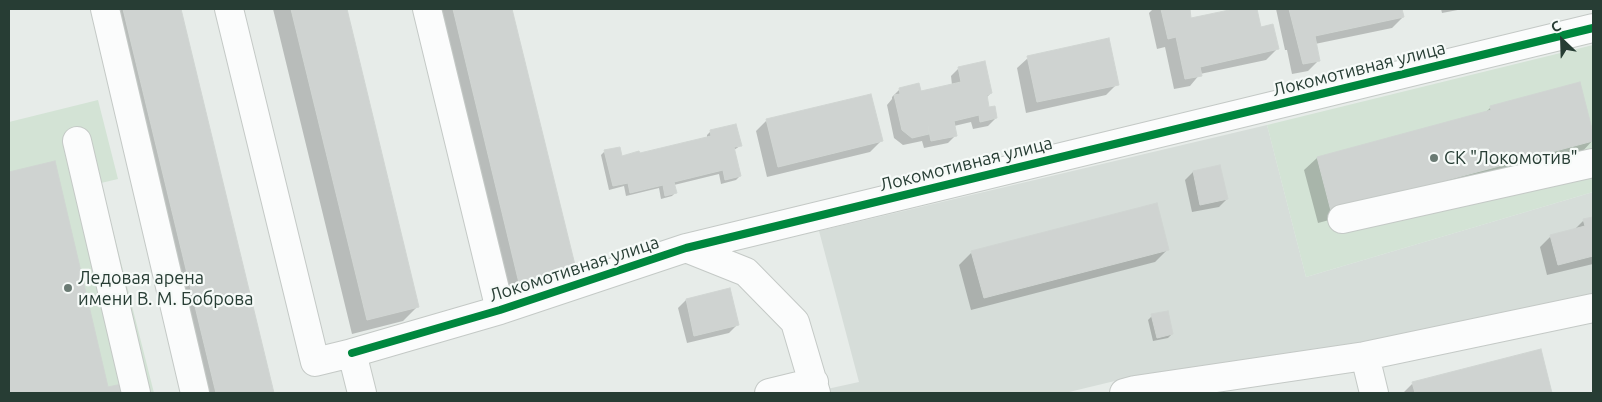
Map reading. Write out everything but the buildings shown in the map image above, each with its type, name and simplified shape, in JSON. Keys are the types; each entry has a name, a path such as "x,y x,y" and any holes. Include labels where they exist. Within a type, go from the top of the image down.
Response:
{"street":[{"path":"105,9 195,393"},
{"name":"Локомотивная улица","path":"229,9 315,362 500,310 686,248 1593,28"},
{"path":"427,9 500,310"},
{"path":"77,142 136,393"},
{"path":"1342,218 1593,163"},
{"path":"686,248 746,272 795,322 815,388 769,393"},
{"path":"1124,393 1365,356 1593,308"},
{"path":"352,353 362,393"},
{"path":"1365,356 1374,393"}],"shaded area":[{"path":"1267,125 1306,277 1593,192 1593,294 1366,344 1123,379 1065,393 829,393 827,389 859,382 819,231"}],"green space":[{"name":"СК \"Локомотив\"","path":"1593,45 1593,192 1306,277 1267,125"},
{"name":"Ледовая арена имени В. М. Боброва","path":"98,100 118,179 101,183 154,393 9,393 9,122"}],"cycle path":[{"path":"352,353 500,310 686,248 1593,28"}],"place":[{"name":"СК \"Локомотив\"","path":"1434,158"},
{"name":"Ледовая арена имени В. М. Боброва","path":"68,288"}]}
